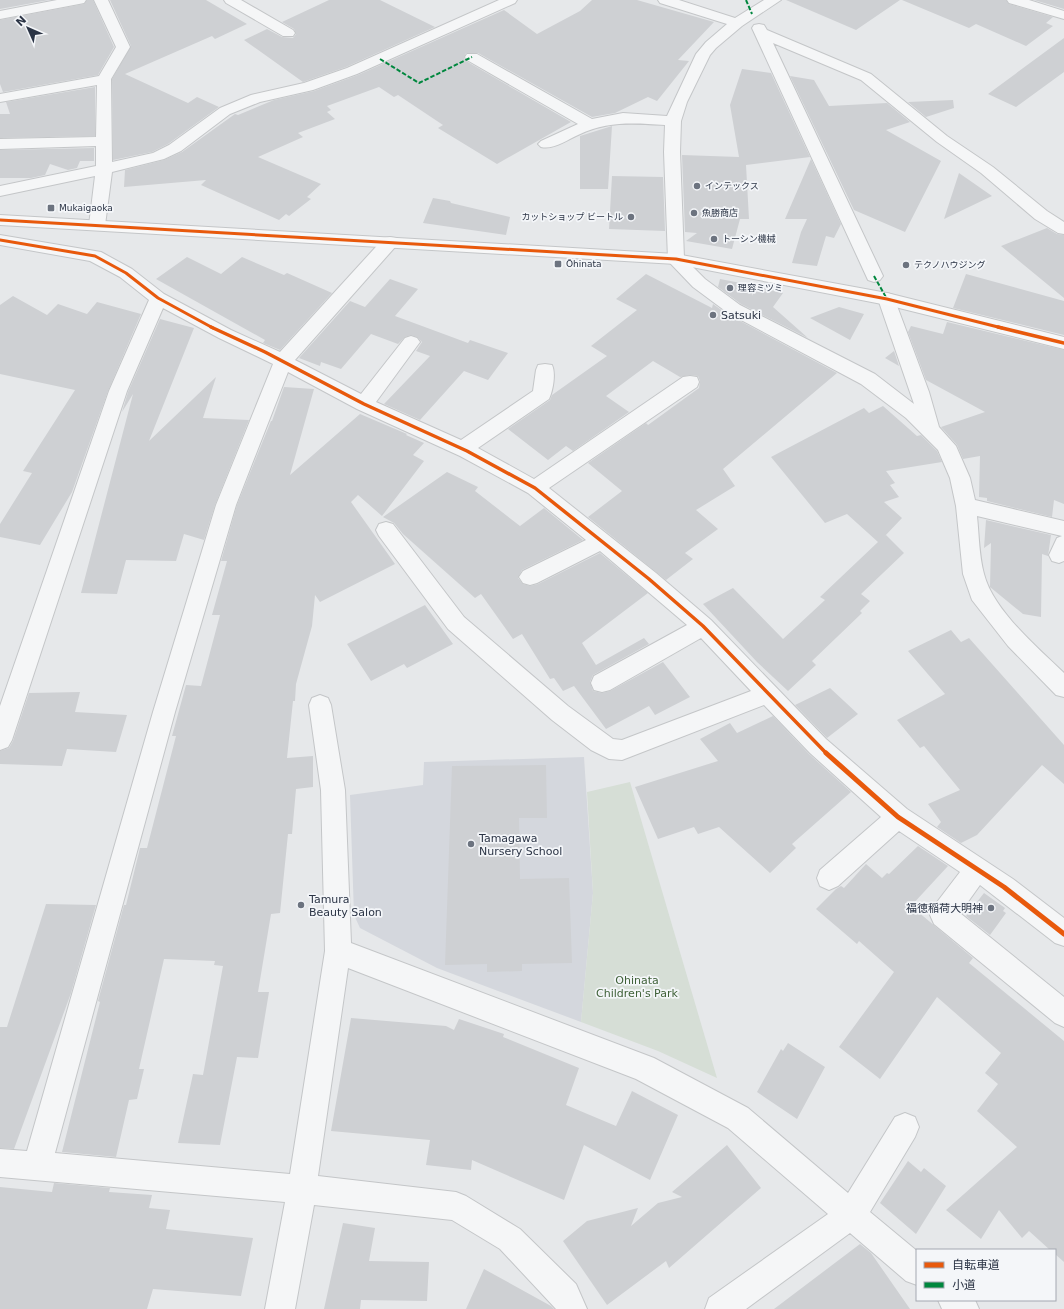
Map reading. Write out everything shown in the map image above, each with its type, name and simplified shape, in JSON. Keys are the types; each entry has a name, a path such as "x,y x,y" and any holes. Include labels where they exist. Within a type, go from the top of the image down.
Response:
{"street":[{"path":"0,15 79,0"},
{"path":"97,225 104,169 104,79 123,47 101,0"},
{"path":"231,0 288,33"},
{"path":"0,191 158,156 175,148 225,111 256,98 308,87 352,71 510,0"},
{"path":"665,0 704,6 737,23"},
{"path":"774,0 737,23 720,36 703,54 680,102 673,121 672,152 676,259 699,283 734,309 868,379 914,413 946,446 960,478 966,506 973,574 983,600 1016,640 1064,688"},
{"path":"1014,0 1064,16"},
{"path":"752,14 874,276"},
{"path":"762,33 866,77 942,139 987,170 1042,215 1064,229"},
{"path":"472,57 590,124"},
{"path":"0,98 104,79"},
{"path":"546,144 590,124 624,118 673,121"},
{"path":"0,144 105,141"},
{"path":"0,220 676,259 887,299 1064,343"},
{"path":"0,240 95,256 126,273 158,298 225,334 283,361 364,404 463,449 509,472 536,488 703,626 818,746 898,816 1004,887 1064,934"},
{"path":"37,1166 162,720 224,512 283,361 390,242"},
{"path":"0,740 118,392 158,298"},
{"path":"887,299 920,392 930,430"},
{"path":"364,404 411,342"},
{"path":"463,449 542,394 545,370"},
{"path":"536,488 690,382"},
{"path":"966,506 1064,529"},
{"path":"386,530 456,623 560,713 609,749 622,750 768,694"},
{"path":"530,577 602,541"},
{"path":"602,683 703,626"},
{"path":"280,1309 302,1188 338,951 333,790 320,705"},
{"path":"828,878 898,816"},
{"path":"977,870 943,915 1064,1014"},
{"path":"338,951 644,1068 738,1118 916,1269"},
{"path":"720,1309 851,1215 905,1127"},
{"path":"0,1163 302,1188 456,1206 510,1240 565,1295 572,1309"},
{"path":"954,1301 964,1309"}],"shaded area":[{"name":"Tamagawa Nursery School","path":"584,757 593,893 581,1022 437,968 360,928 354,915 350,795 423,785 424,762"}],"green space":[{"name":"Ohinata Children's Park","path":"630,782 717,1078 658,1051 581,1022 593,893 587,792"}],"building":[{"path":"0,0 49,0 0,9"},
{"path":"87,0 93,0 114,47 98,75 3,92 0,84 0,20 84,4"},
{"path":"110,0 206,0 247,24 215,39 212,36 125,74 188,103 197,97 219,107 168,144 152,152 113,160 112,79 131,46"},
{"path":"329,0 380,0 435,27 346,67 303,82 244,40 267,29 282,37 293,38 296,34 294,29 282,22"},
{"path":"592,0 637,0 714,22 678,60 689,61 657,101 648,97 615,113 592,117 478,53 466,53 464,58 466,61 571,122 497,164 438,128 443,125 398,95 394,97 379,87 327,106 331,110 327,112 335,119 298,133 303,137 258,157 321,184 307,197 311,199 289,216 286,214 279,220 201,185 206,180 124,187 125,170 164,160 182,152 235,114 238,115 274,100 314,91 358,75 504,10 537,34 580,11"},
{"path":"786,0 900,0 856,30"},
{"path":"902,0 1006,0 1009,4 1053,17 1046,23 1053,26 1026,46 976,24 969,28"},
{"path":"1034,0 1064,0 1064,9"},
{"path":"1064,38 1064,72 1016,107 988,94"},
{"path":"742,69 771,73 810,157 746,165 749,219 740,219 732,249 686,241 697,233 685,232 682,155 739,157 730,105"},
{"path":"790,76 814,80 829,106 887,103 910,122 886,130 941,161 905,232 854,210"},
{"path":"95,87 95,136 0,138 0,114 10,114 6,102"},
{"path":"953,100 954,108 926,117 908,102"},
{"path":"612,126 608,189 580,189 580,136"},
{"path":"94,148 94,161 80,161 77,168 68,170 50,164 45,175 31,178 0,178 0,150"},
{"path":"811,159 841,224 834,238 826,236 817,266 792,263 801,232 807,219 785,219"},
{"path":"959,173 992,196 944,219"},
{"path":"612,176 663,177 665,231 609,229"},
{"path":"433,198 510,217 506,235 423,223"},
{"path":"1047,228 1057,234 1064,235 1064,298 1001,246"},
{"path":"187,257 221,274 242,257 284,275 287,273 332,293 280,350 263,343 265,340 156,279"},
{"path":"646,274 712,308 713,304 727,314 837,373 723,469 735,486 696,510 718,529 685,553 693,559 666,580 588,517 622,491 588,463 646,423 648,425 699,388 700,381 698,376 690,375 680,377 653,361 606,396 629,412 573,451 566,446 548,460 508,429 550,400 552,395 607,356 591,346 637,310 616,299"},
{"path":"966,274 1064,301 1064,335 953,308"},
{"path":"390,279 418,289 395,316 468,343 470,340 508,353 488,380 464,371 420,420 384,404 430,356 416,351 422,342 417,337 411,335 405,337 398,344 371,334 341,369 321,362 320,366 299,358 350,301 365,307"},
{"path":"720,279 751,285 752,296 756,286 783,293 773,307 808,338 741,304 718,287"},
{"path":"13,296 47,315 58,304 87,314 97,302 141,314 108,391 72,492 40,545 0,537 0,524 32,473 23,471 75,390 0,374 0,305"},
{"path":"839,307 864,314 850,340 810,318"},
{"path":"160,319 194,328 149,441 216,377 203,418 249,420 215,505 204,540 184,534 176,561 126,560 117,594 81,593 133,394 122,412 128,392"},
{"path":"947,322 1064,350 1064,504 1054,500 1052,517 987,501 987,498 979,497 980,456 963,459 957,445 941,427 985,412 926,380 908,332 911,326 943,334"},
{"path":"894,351 899,366 885,358"},
{"path":"284,387 314,389 290,475 360,414 424,443 413,455 424,461 382,516 358,495 351,502 395,564 320,602 315,595 312,626 296,684 295,701 293,701 287,758 313,756 313,787 296,789 292,834 288,834 280,913 271,914 258,992 269,992 258,1058 237,1057 220,1145 178,1143 193,1074 203,1075 223,966 214,965 215,961 164,959 139,1069 144,1069 137,1099 129,1100 116,1157 62,1152 100,1002 98,1001 124,905 126,905 140,848 147,848 176,736 172,736 186,685 201,686 220,615 212,615 227,561 221,561 237,505 272,421"},
{"path":"883,406 917,436 921,435 937,451 942,462 886,471 895,483 890,485 899,497 884,502 902,518 884,537 886,535 904,553 861,594 870,601 860,611 862,613 812,661 816,665 788,691 757,662 703,604 733,588 783,639 825,600 820,597 878,542 847,514 825,523 771,457 864,408 869,413"},
{"path":"447,472 478,487 475,491 520,526 544,508 583,540 522,570 518,578 523,584 530,586 538,584 600,553 648,593 582,643 596,665 644,638 649,644 593,675 590,682 593,691 602,693 610,691 663,662 690,697 655,715 649,706 606,729 574,686 563,691 554,678 550,679 522,634 513,639 481,594 475,598 403,534 394,523 383,517"},
{"path":"986,520 1051,535 1048,556 1042,554 1041,617 1023,614 990,587 991,543 984,548"},
{"path":"425,605 453,644 407,668 404,664 371,681 347,644"},
{"path":"951,630 961,642 969,638 1064,745 1064,784 1042,765 977,835 961,843 937,827 941,822 928,804 960,790 924,746 920,748 897,720 945,694 908,651"},
{"path":"830,688 858,714 827,738 795,705"},
{"path":"80,692 75,712 127,715 116,752 67,749 62,766 0,764 0,751 9,748 13,741 29,693"},
{"path":"773,716 809,754 851,792 792,844 796,848 770,873 719,827 698,834 694,827 658,839 635,787 718,761 700,739 730,723 737,733"},
{"path":"546,765 547,818 519,818 520,879 569,878 572,963 522,964 522,971 487,972 487,964 445,965 452,766"},
{"path":"918,846 948,866 911,906 973,958 969,963 1064,1041 1064,1262 1056,1255 1056,1249 1049,1249 1029,1231 1022,1238 999,1210 981,1239 946,1210 1017,1147 977,1111 998,1084 985,1073 1001,1053 937,997 880,1079 839,1047 894,972 859,941 857,944 816,909 836,889 841,886 844,888 866,864 882,878 887,873 889,874"},
{"path":"984,893 1005,908 1003,911 1006,913 990,935 966,916"},
{"path":"46,904 96,905 71,993 14,1149 0,1148 0,1027 7,1027"},
{"path":"351,1018 446,1026 454,1030 459,1019 504,1034 503,1037 579,1068 566,1105 616,1126 632,1091 678,1115 650,1180 584,1145 564,1200 472,1160 471,1170 426,1165 430,1140 331,1131"},
{"path":"788,1043 825,1067 797,1119 757,1092 781,1049 783,1051"},
{"path":"727,1145 761,1188 669,1268 666,1261 607,1305 563,1241 587,1221 638,1208 631,1226 658,1203 682,1197 672,1192"},
{"path":"908,1161 921,1172 924,1168 946,1186 916,1234 880,1203"},
{"path":"54,1183 110,1188 109,1192 152,1195 149,1208 170,1210 166,1229 253,1238 241,1296 153,1289 147,1309 0,1309 0,1187 52,1192"},
{"path":"343,1223 375,1228 369,1261 429,1262 427,1301 361,1300 360,1309 324,1309"},
{"path":"860,1244 871,1253 910,1309 774,1309"},
{"path":"484,1269 551,1306 554,1309 466,1309"}],"marked path":[{"path":"746,0 752,14"},
{"path":"380,59 419,83 472,57"},
{"path":"874,276 887,299"}],"cycle path":[{"path":"0,220 676,259 887,299 1064,343"},
{"path":"0,240 95,256 126,273 158,298 225,334 265,352 364,404 467,451 535,488 649,579 703,626 818,746 898,817 1004,887 1064,934"}],"place":[{"name":"インテックス","path":"697,186"},
{"name":"Mukaigaoka","path":"51,208"},
{"name":"魚勝商店","path":"694,213"},
{"name":"カットショップ ビートル","path":"631,217"},
{"name":"トーシン機械","path":"714,239"},
{"name":"Ōhinata","path":"558,264"},
{"name":"テクノハウジング","path":"906,265"},
{"name":"理容ミツミ","path":"730,288"},
{"name":"Satsuki","path":"713,315"},
{"name":"Tamagawa Nursery School","path":"471,844"},
{"name":"Tamura Beauty Salon","path":"301,905"},
{"name":"福徳稲荷大明神","path":"991,908"}]}
